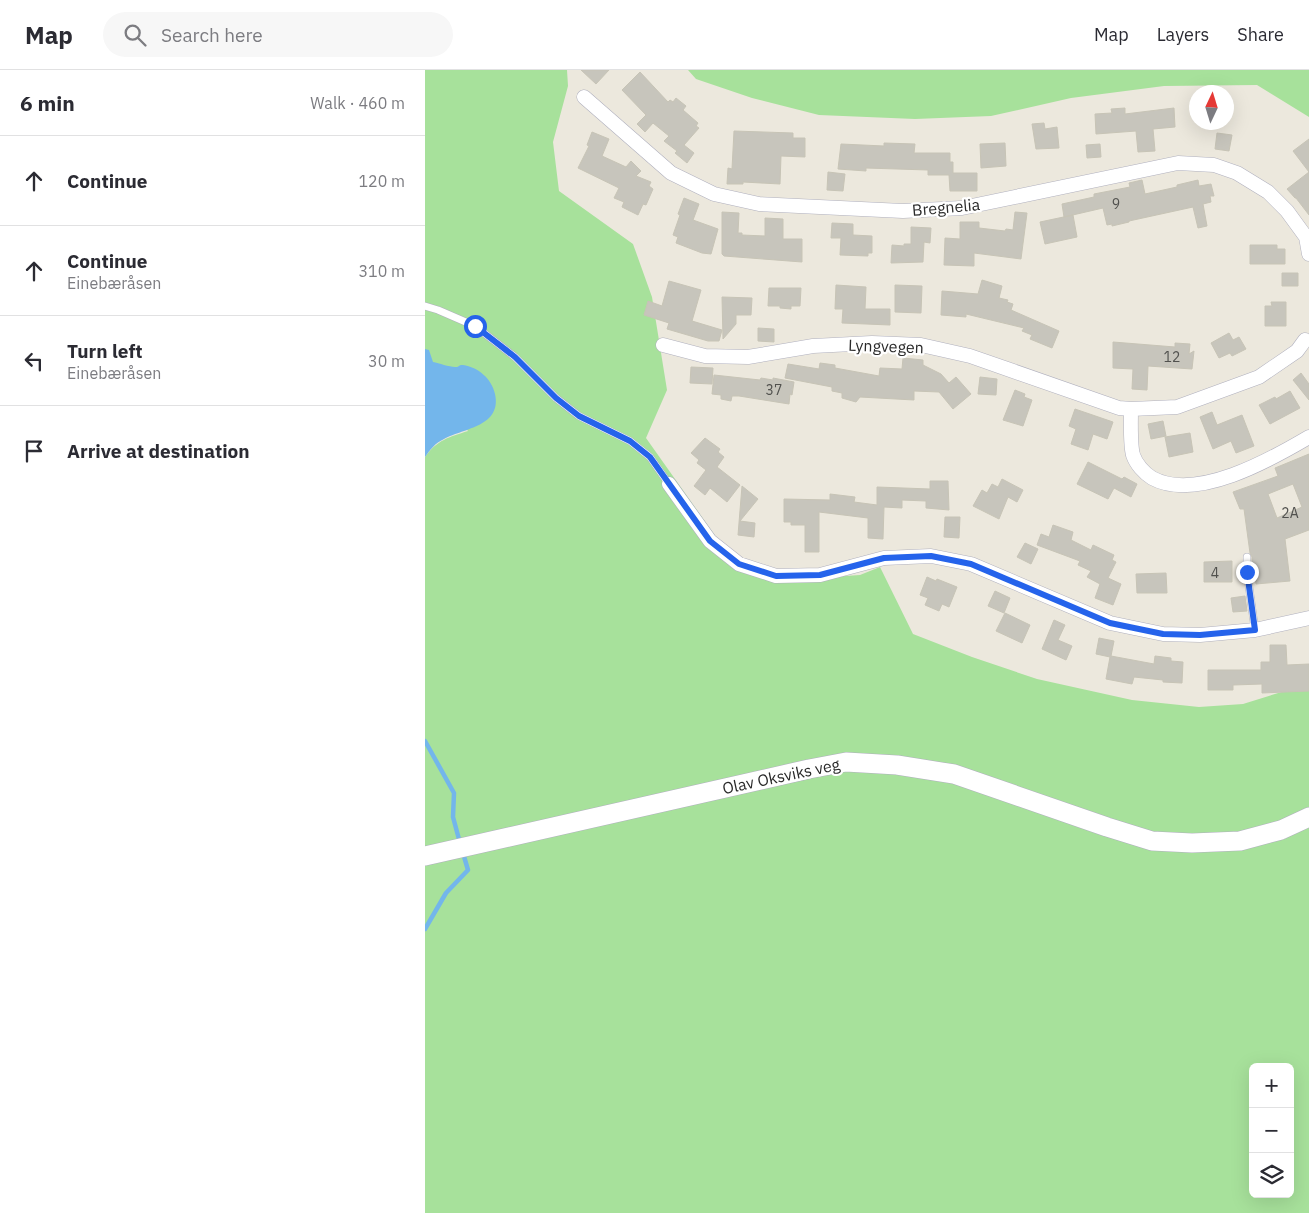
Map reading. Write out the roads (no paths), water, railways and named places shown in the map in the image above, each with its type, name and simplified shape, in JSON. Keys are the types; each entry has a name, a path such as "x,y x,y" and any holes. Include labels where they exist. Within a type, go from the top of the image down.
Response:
{"street":[{"name":"Bregnelia","path":"584,97 671,173 714,194 759,204 903,211 962,208 1178,163 1187,163 1214,165 1237,173 1256,184 1268,192 1287,211 1307,237"},
{"path":"1307,237 1309,254"},
{"name":"Lyngvegen","path":"663,345 705,356 748,357 813,346 872,343 921,345 970,356 1119,408 1131,409 1177,407 1259,377 1297,351 1308,336"},
{"path":"1131,409 1133,455 1143,473 1162,484 1181,486 1213,481 1261,464 1309,437"},
{"path":"669,484 710,541 739,564 776,576 820,575 884,558 931,556 971,564 1110,623 1163,634 1200,635 1255,630 1309,618"},
{"name":"Olav Oksviks veg","path":"425,856 846,762 897,765 954,774 1152,841 1192,843 1240,841 1281,830 1309,817"}],"lane":[{"path":"425,306 475,326 515,357 556,398 579,416 630,441 650,457 669,484"},
{"path":"1247,557 1247,572 1255,630"}],"water":[{"path":"425,349 429,350 433,362 453,367 460,365 469,366 479,371 491,383 496,405 493,413 487,419 441,441 425,457"}],"waterway":[{"path":"425,741 454,793 453,817 460,843"},
{"path":"425,929 446,893 468,870 463,853"}]}
